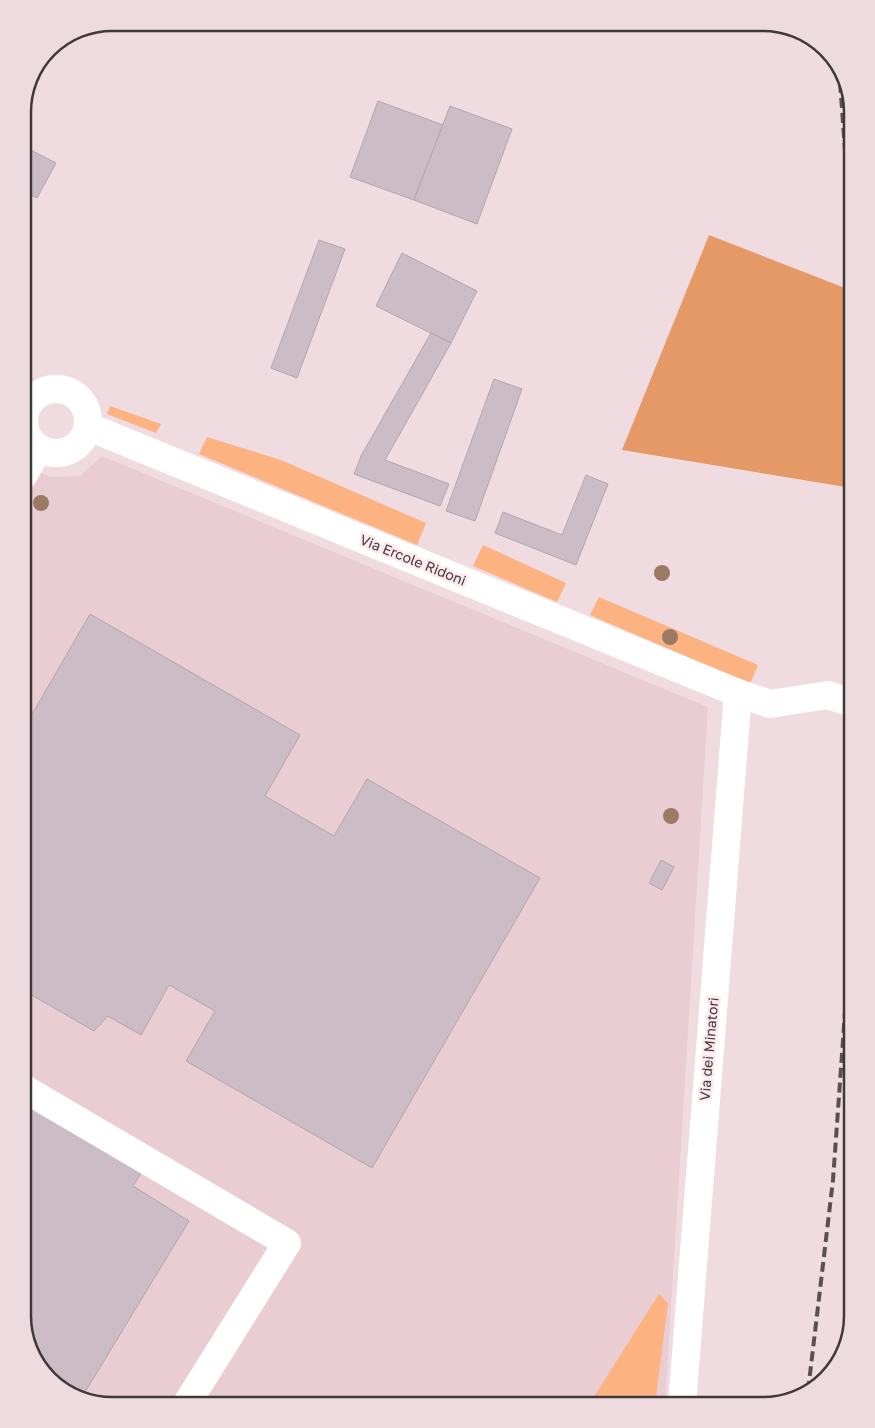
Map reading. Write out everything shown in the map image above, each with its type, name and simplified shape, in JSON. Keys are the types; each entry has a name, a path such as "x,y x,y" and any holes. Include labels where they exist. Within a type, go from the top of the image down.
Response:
{"street":[{"path":"31,400 45,390 65,389 73,392 82,400 89,417 89,427 85,437 69,451 54,453 39,448 31,441"},
{"name":"Via Ercole Ridoni","path":"89,427 738,693 770,704 828,695 844,700"},
{"path":"31,462 39,448"},
{"name":"Via dei Minatori","path":"683,1397 738,693"},
{"path":"31,1093 287,1243 191,1397"}],"path":[{"path":"31,379 45,390"}],"shaded area":[{"path":"709,235 844,288 844,487 622,450"},
{"path":"110,406 161,424 156,433 107,414"},
{"path":"207,437 281,460 426,523 417,545 199,454"},
{"path":"102,456 708,707 665,1397 107,1397 86,1392 67,1383 45,1361 34,1337 31,1316 31,468 50,477 80,476"},
{"path":"483,545 566,583 557,602 473,566"},
{"path":"599,597 758,665 750,684 590,615"},
{"path":"659,1294 668,1303 656,1397 594,1397"}],"building":[{"path":"378,101 443,125 414,200 350,177"},
{"path":"450,106 512,129 477,224 414,200"},
{"path":"31,150 56,163 37,198 31,195"},
{"path":"319,240 345,249 297,378 271,368"},
{"path":"402,253 477,291 451,343 376,306"},
{"path":"431,333 451,343 385,460 449,484 440,506 354,474 361,456"},
{"path":"494,379 522,389 475,521 446,511"},
{"path":"586,475 608,484 576,565 495,533 503,512 562,535"},
{"path":"90,614 300,735 265,796 334,836 367,779 540,878 372,1168 186,1061 215,1011 169,985 141,1035 108,1016 94,1031 31,995 31,716"},
{"path":"661,860 674,867 662,890 649,883"},
{"path":"31,1102 143,1170 133,1186 189,1221 85,1392 59,1377 45,1361 34,1337 32,1326"}],"railway":[{"path":"841,90 844,136"},
{"path":"809,1382 833,1180 844,1026"}]}
